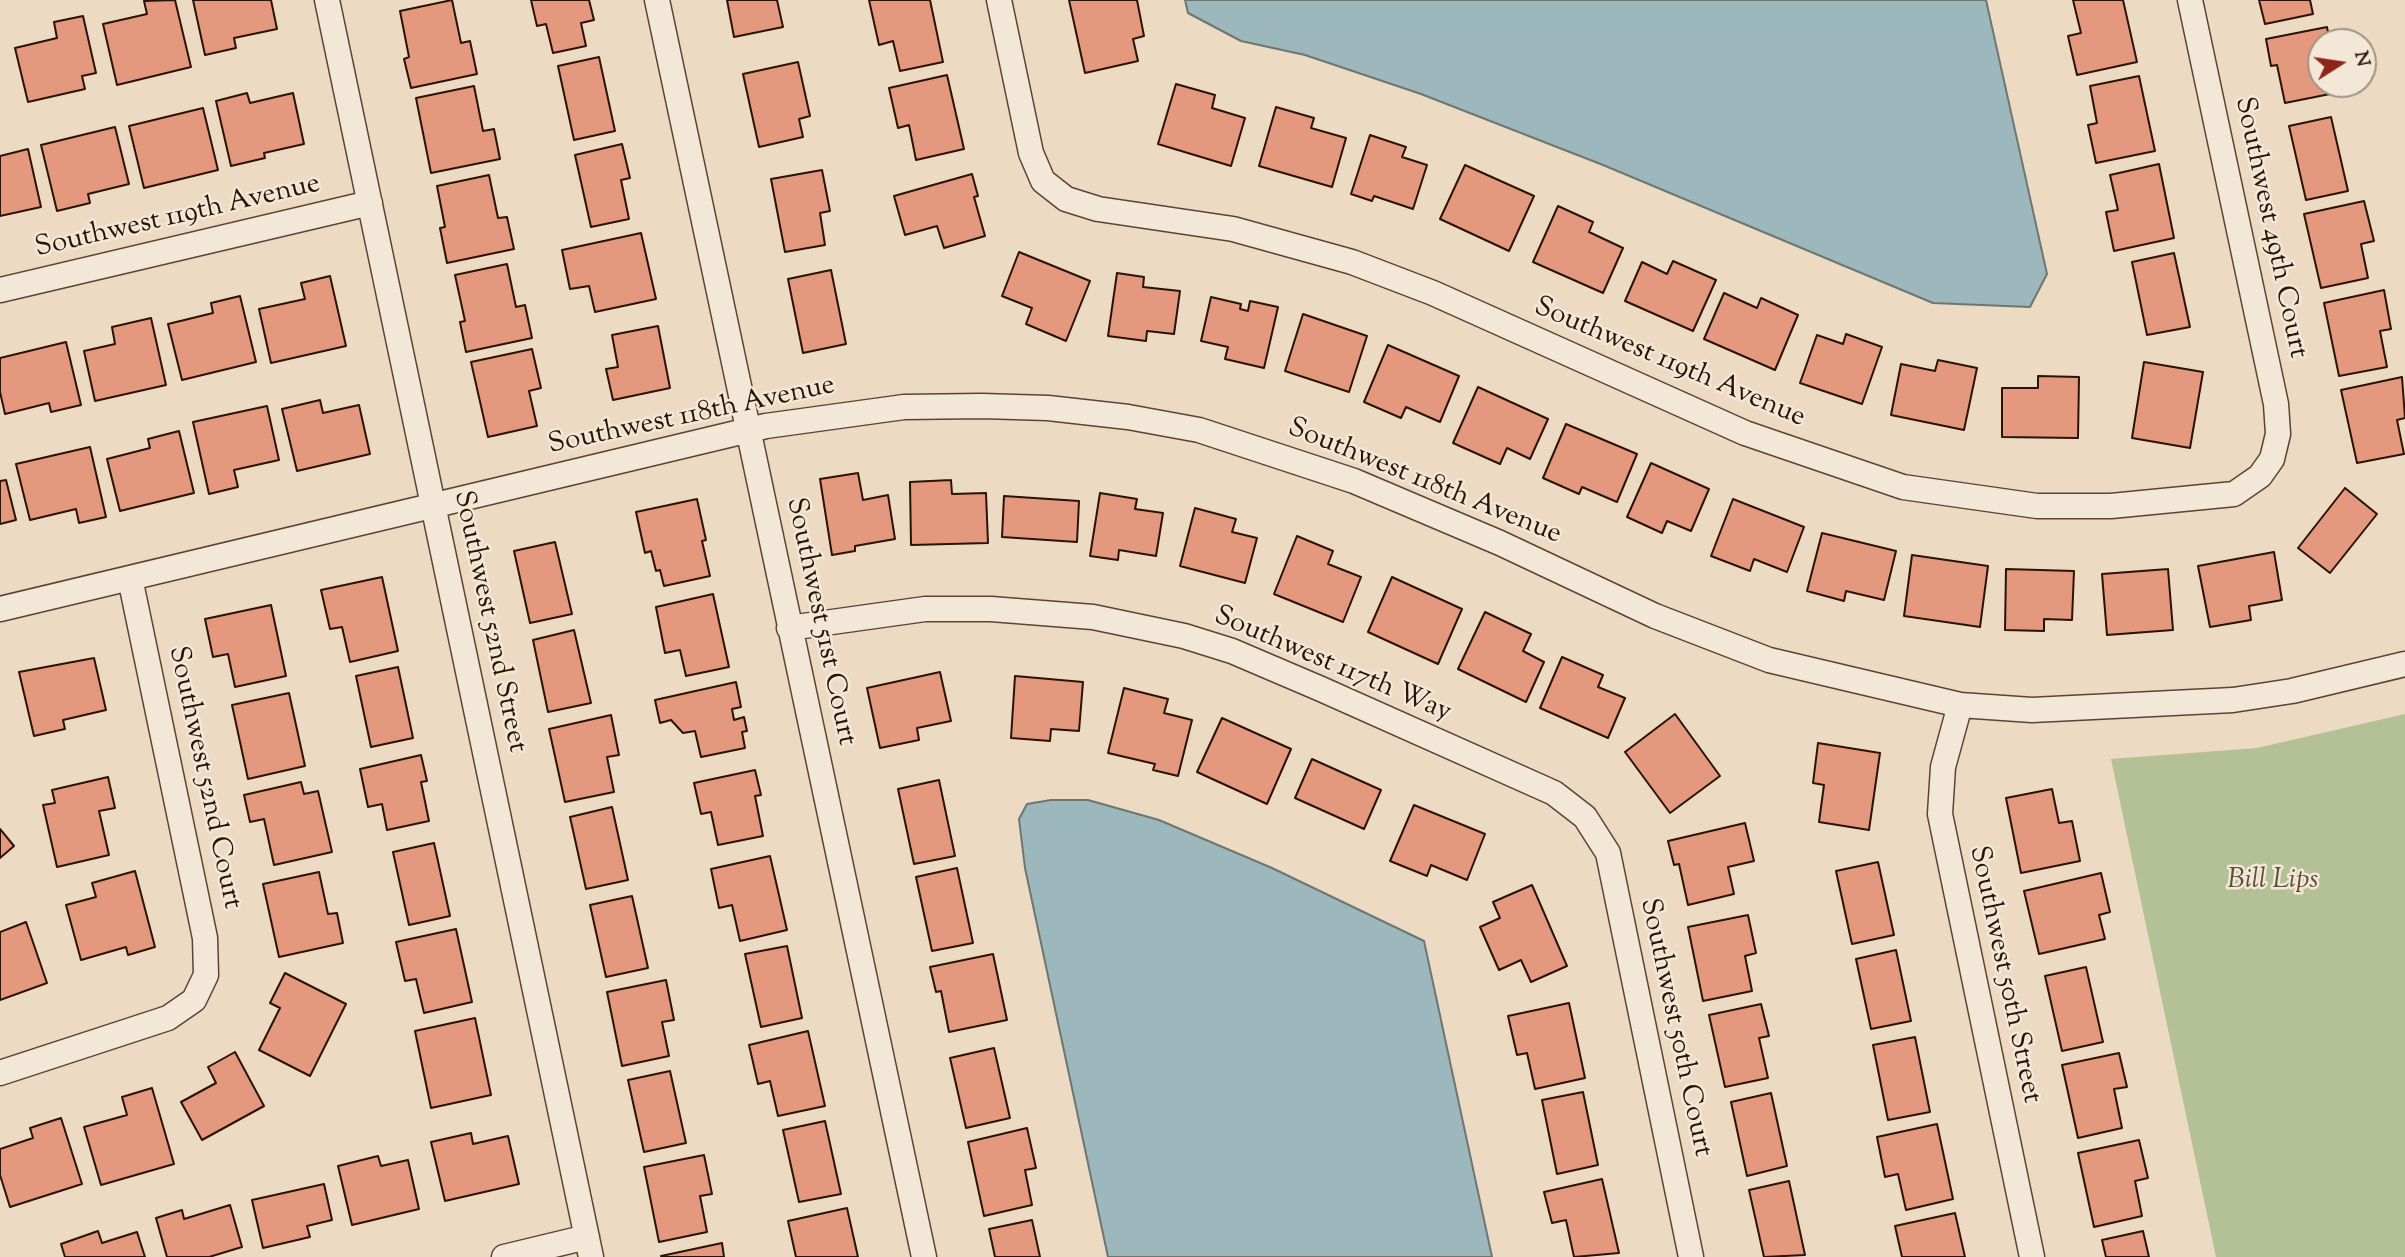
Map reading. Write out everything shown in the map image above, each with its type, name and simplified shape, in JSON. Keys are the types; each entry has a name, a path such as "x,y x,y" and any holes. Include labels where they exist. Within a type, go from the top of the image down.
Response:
{"street":[{"name":"Southwest 52nd Street","path":"327,0 589,1247"},
{"name":"Southwest 51st Court","path":"657,0 923,1257"},
{"name":"Southwest 119th Avenue","path":"999,0 1031,153 1043,181 1054,191 1080,205 1233,229 1352,262 1433,293 1745,433 1903,487 1971,499 2037,506 2111,506 2234,494 2260,476 2266,468"},
{"name":"Southwest 49th Court","path":"2190,0 2276,404 2278,434 2272,459 2266,468"},
{"name":"Southwest 119th Avenue","path":"0,290 370,203"},
{"name":"Southwest 118th Avenue","path":"0,609 748,430 821,417 904,407 982,406 1061,409 1199,430 1354,481 1500,543 1655,616 1769,660 1960,705 2032,710 2233,700 2292,691 2405,664"},
{"name":"Southwest 52nd Court","path":"0,1073 168,1018 185,1008 201,990 206,975 205,938 131,578"},
{"name":"Southwest 117th Way","path":"789,628 925,609 991,609 1093,617 1184,636 1245,656 1554,793 1586,817"},
{"name":"Southwest 50th Street","path":"1960,705 1942,767 1940,814 2032,1257"},
{"name":"Southwest 50th Court","path":"1586,817 1608,853 1690,1257"},
{"path":"503,1257 589,1247"}],"green space":[{"name":"Bill Lips","path":"2405,714 2405,1257 2216,1257 2111,759 2257,748"}],"water":[{"path":"1185,0 1986,0 2047,274 2030,307 1933,303 1603,165 1421,94 1305,55 1241,41 1188,13"},
{"path":"1051,800 1088,800 1159,820 1272,868 1424,941 1492,1257 1108,1257 1025,868 1019,819 1027,804"}],"building":[{"path":"175,0 191,67 117,85 103,24 147,14 144,1"},
{"path":"193,0 271,0 277,29 234,38 236,48 205,55"},
{"path":"452,0 461,43 470,41 477,74 411,88 404,59 409,57 400,11"},
{"path":"531,0 589,0 594,20 581,23 586,46 553,53 546,24 537,26"},
{"path":"727,0 777,0 783,27 734,37"},
{"path":"869,0 930,0 943,62 900,71 893,41 879,45"},
{"path":"1069,0 1137,0 1144,36 1133,39 1138,61 1085,73"},
{"path":"2073,0 2123,0 2137,62 2077,75 2068,36 2081,33"},
{"path":"2259,0 2310,0 2313,14 2265,24"},
{"path":"83,16 96,73 82,76 85,89 28,102 15,48 57,38 54,22"},
{"path":"2307,31 2307,98 2310,98 2285,103 2277,65 2271,66 2266,39"},
{"path":"599,57 615,131 574,140 558,66"},
{"path":"798,62 810,116 799,119 803,137 759,147 743,74"},
{"path":"947,75 964,149 916,160 909,125 898,128 889,88"},
{"path":"2139,76 2155,151 2096,163 2088,125 2097,123 2090,86"},
{"path":"1176,84 1215,95 1212,108 1245,118 1231,166 1158,144"},
{"path":"474,86 483,131 494,129 500,159 431,173 416,98"},
{"path":"247,93 250,103 293,93 304,144 264,153 265,158 231,166 216,101"},
{"path":"1276,107 1314,118 1311,128 1346,138 1332,187 1259,166"},
{"path":"203,108 218,170 144,188 129,126"},
{"path":"2331,117 2348,191 2306,200 2289,126"},
{"path":"115,127 129,184 88,194 90,203 57,211 41,145"},
{"path":"1370,135 1406,147 1402,157 1427,165 1413,209 1374,196 1372,201 1351,194"},
{"path":"622,144 630,178 621,180 629,219 591,227 575,155"},
{"path":"28,149 41,207 0,216 0,156"},
{"path":"2159,164 2174,238 2114,251 2106,212 2118,210 2110,175"},
{"path":"1465,165 1534,196 1509,251 1440,219"},
{"path":"822,170 830,211 820,213 825,245 785,252 771,179"},
{"path":"972,174 978,196 974,197 985,236 944,248 937,226 905,235 894,196"},
{"path":"489,175 498,218 507,217 514,249 447,263 440,228 445,227 437,186"},
{"path":"2364,201 2374,241 2361,244 2368,278 2321,288 2304,214"},
{"path":"1558,206 1593,222 1589,232 1623,248 1603,293 1533,262"},
{"path":"641,233 656,299 595,312 589,286 570,289 562,250"},
{"path":"1019,252 1090,281 1066,341 1026,324 1032,308 1002,296"},
{"path":"2174,253 2190,327 2147,335 2132,262"},
{"path":"1673,261 1716,280 1693,331 1625,301 1642,262 1667,274"},
{"path":"507,264 516,307 525,305 532,338 466,352 460,322 465,321 455,275"},
{"path":"831,270 846,344 803,353 788,279"},
{"path":"1117,273 1144,277 1143,287 1180,291 1174,334 1147,331 1146,341 1108,336"},
{"path":"330,276 346,346 271,363 259,309 305,299 301,283"},
{"path":"2384,290 2391,329 2380,331 2387,367 2339,376 2324,303"},
{"path":"1724,293 1757,308 1761,298 1798,315 1775,370 1704,339"},
{"path":"240,296 256,362 182,380 168,324 213,313 211,303"},
{"path":"1211,297 1241,304 1240,309 1248,311 1250,301 1278,307 1264,368 1225,359 1228,347 1201,341"},
{"path":"1303,314 1367,336 1349,392 1285,371"},
{"path":"151,318 166,385 95,401 84,351 115,344 112,327"},
{"path":"658,326 670,388 613,400 606,369 618,367 612,335"},
{"path":"1846,334 1882,347 1862,404 1800,383 1817,335 1843,344"},
{"path":"66,342 81,405 51,412 49,403 5,414 0,392 0,358"},
{"path":"1388,345 1459,376 1440,422 1406,407 1401,418 1364,402"},
{"path":"532,349 541,388 529,391 537,426 488,437 471,362"},
{"path":"1938,360 1977,368 1964,430 1891,415 1901,364 1935,371"},
{"path":"2144,362 2203,372 2190,448 2132,438"},
{"path":"2038,376 2079,377 2078,438 2002,437 2002,388 2038,388"},
{"path":"2402,377 2405,418 2397,420 2404,454 2357,463 2341,390"},
{"path":"1478,387 1548,419 1530,459 1507,448 1500,464 1453,443"},
{"path":"320,400 323,413 359,405 370,454 297,471 282,409"},
{"path":"267,406 279,460 234,470 238,487 209,494 193,422"},
{"path":"1566,424 1637,454 1617,502 1582,487 1579,494 1543,478"},
{"path":"179,431 194,493 120,511 107,459 150,448 148,439"},
{"path":"90,447 106,517 79,523 76,509 30,520 16,464"},
{"path":"1651,463 1709,489 1691,531 1667,521 1662,533 1627,517"},
{"path":"858,473 863,500 888,495 895,539 855,546 855,551 832,555 820,479"},
{"path":"6,480 16,520 0,524 0,481"},
{"path":"951,480 952,494 986,493 988,543 911,545 910,482"},
{"path":"2345,488 2377,514 2330,573 2298,548"},
{"path":"1100,493 1137,499 1135,509 1163,513 1156,556 1119,550 1118,560 1090,556"},
{"path":"1004,496 1079,501 1077,542 1002,537"},
{"path":"697,499 710,576 664,586 660,570 656,571 651,551 645,553 636,512"},
{"path":"1733,499 1804,527 1787,572 1754,559 1750,571 1711,556"},
{"path":"1195,508 1236,519 1232,532 1257,538 1245,583 1180,566"},
{"path":"1822,533 1896,551 1884,600 1846,591 1844,601 1807,591"},
{"path":"1297,536 1333,551 1328,564 1361,577 1343,622 1274,594"},
{"path":"555,542 572,614 530,623 514,551"},
{"path":"2274,552 2282,600 2249,606 2251,620 2210,627 2198,566"},
{"path":"1912,555 1988,566 1980,627 1904,616"},
{"path":"2006,569 2074,571 2072,620 2044,619 2044,631 2005,630"},
{"path":"2168,569 2173,630 2107,635 2102,574"},
{"path":"382,577 398,651 350,662 342,627 330,629 321,590"},
{"path":"1392,577 1462,609 1438,664 1368,632"},
{"path":"713,594 729,667 686,676 680,650 665,653 656,607"},
{"path":"271,605 286,676 235,687 228,654 213,657 205,619"},
{"path":"1485,612 1531,634 1523,651 1544,662 1526,702 1458,669"},
{"path":"574,630 591,703 548,712 533,640"},
{"path":"1562,657 1603,675 1598,687 1625,698 1608,738 1540,708"},
{"path":"94,658 106,710 63,720 65,729 34,736 19,672"},
{"path":"398,667 413,738 371,747 356,676"},
{"path":"940,672 951,721 917,728 919,740 880,748 867,688"},
{"path":"1015,676 1083,682 1079,731 1051,729 1050,741 1011,738"},
{"path":"736,682 741,707 732,709 734,720 744,717 747,731 742,732 745,748 701,757 695,731 683,733 671,720 660,723 655,700"},
{"path":"1124,688 1168,699 1164,713 1192,720 1178,776 1153,770 1155,764 1108,753"},
{"path":"289,693 305,766 248,779 232,705"},
{"path":"1675,714 1720,776 1670,813 1625,752"},
{"path":"611,715 619,755 607,757 614,792 565,802 549,729"},
{"path":"1222,718 1291,749 1267,804 1197,772"},
{"path":"1818,743 1880,753 1869,830 1819,822 1824,785 1813,783"},
{"path":"421,755 427,781 421,782 429,821 387,830 382,804 368,807 360,769"},
{"path":"1312,759 1381,790 1364,829 1295,798"},
{"path":"755,770 761,795 755,796 763,836 718,845 711,812 701,814 694,783"},
{"path":"108,777 115,808 99,811 109,855 57,867 43,805 55,803 52,790"},
{"path":"939,780 955,856 914,864 898,789"},
{"path":"301,782 304,794 318,791 332,852 274,865 264,819 250,822 244,795"},
{"path":"2052,789 2059,823 2072,821 2080,861 2021,873 2006,798"},
{"path":"1414,805 1485,834 1467,880 1431,865 1427,876 1390,861"},
{"path":"612,807 628,880 586,889 570,817"},
{"path":"1745,823 1754,861 1728,867 1734,894 1688,905 1679,864 1674,865 1668,841"},
{"path":"0,829 14,846 0,858"},
{"path":"434,843 450,916 409,925 393,852"},
{"path":"770,856 787,930 740,941 732,905 719,908 711,869"},
{"path":"1878,862 1894,935 1852,944 1836,871"},
{"path":"957,868 973,943 932,951 916,877"},
{"path":"135,871 155,947 128,955 126,947 81,960 66,905 96,897 92,883"},
{"path":"319,872 328,914 337,913 343,943 279,957 263,884"},
{"path":"2101,873 2110,912 2099,915 2105,939 2039,954 2024,891"},
{"path":"1532,885 1567,966 1531,982 1521,960 1499,970 1480,927 1500,918 1493,902"},
{"path":"632,896 648,968 606,977 590,905"},
{"path":"1748,915 1756,953 1745,956 1752,991 1703,1001 1688,927"},
{"path":"26,922 47,983 0,1000 0,932"},
{"path":"456,929 472,1002 424,1013 416,979 405,981 396,942"},
{"path":"787,946 802,1018 761,1027 745,954"},
{"path":"1896,950 1911,1021 1871,1029 1856,959"},
{"path":"993,954 1007,1020 949,1032 941,991 936,992 930,967"},
{"path":"2086,967 2103,1042 2062,1051 2045,976"},
{"path":"285,973 346,1004 310,1076 259,1050 280,1008 270,1003"},
{"path":"666,980 674,1020 662,1022 669,1056 622,1066 607,992"},
{"path":"1569,1003 1585,1078 1535,1089 1527,1053 1517,1055 1508,1016"},
{"path":"1761,1004 1769,1036 1759,1038 1768,1078 1725,1087 1709,1015"},
{"path":"475,1018 491,1095 431,1108 415,1031"},
{"path":"808,1031 825,1106 778,1116 770,1081 758,1084 749,1045"},
{"path":"1915,1037 1930,1112 1888,1120 1873,1045"},
{"path":"994,1048 1010,1118 966,1128 950,1058"},
{"path":"235,1052 264,1106 202,1140 181,1102 216,1083 208,1067"},
{"path":"2119,1053 2127,1087 2114,1089 2122,1128 2078,1138 2062,1065"},
{"path":"670,1071 686,1143 644,1152 628,1080"},
{"path":"152,1088 174,1164 101,1185 84,1127 127,1115 122,1097"},
{"path":"1583,1092 1598,1165 1557,1174 1542,1100"},
{"path":"1771,1093 1787,1166 1747,1176 1731,1102"},
{"path":"61,1118 82,1184 10,1207 0,1175 0,1149 33,1138 30,1128"},
{"path":"825,1121 841,1194 799,1202 783,1130"},
{"path":"1937,1124 1953,1199 1906,1210 1898,1174 1885,1177 1877,1137"},
{"path":"1027,1128 1036,1168 1025,1170 1032,1205 984,1216 968,1142"},
{"path":"471,1133 473,1144 508,1136 519,1184 445,1201 431,1142"},
{"path":"2139,1140 2148,1178 2135,1181 2142,1216 2094,1227 2078,1153"},
{"path":"704,1155 712,1194 700,1196 707,1232 659,1242 644,1167"},
{"path":"378,1156 381,1166 408,1160 419,1209 352,1225 338,1166"},
{"path":"1602,1179 1619,1253 1574,1257 1566,1220 1552,1223 1544,1192"},
{"path":"1789,1181 1805,1255 1764,1257 1749,1190"},
{"path":"324,1184 332,1220 307,1226 310,1237 263,1248 252,1200"},
{"path":"230,1205 242,1247 209,1257 167,1257 156,1218 182,1210 184,1219"},
{"path":"847,1208 858,1257 796,1257 788,1221"},
{"path":"1955,1213 1965,1257 1902,1257 1895,1226"},
{"path":"1032,1220 1040,1257 995,1257 989,1229"},
{"path":"98,1231 102,1243 137,1232 145,1257 65,1257 61,1244"},
{"path":"2143,1231 2149,1257 2106,1257 2102,1240"},
{"path":"722,1243 724,1257 661,1256"}]}
